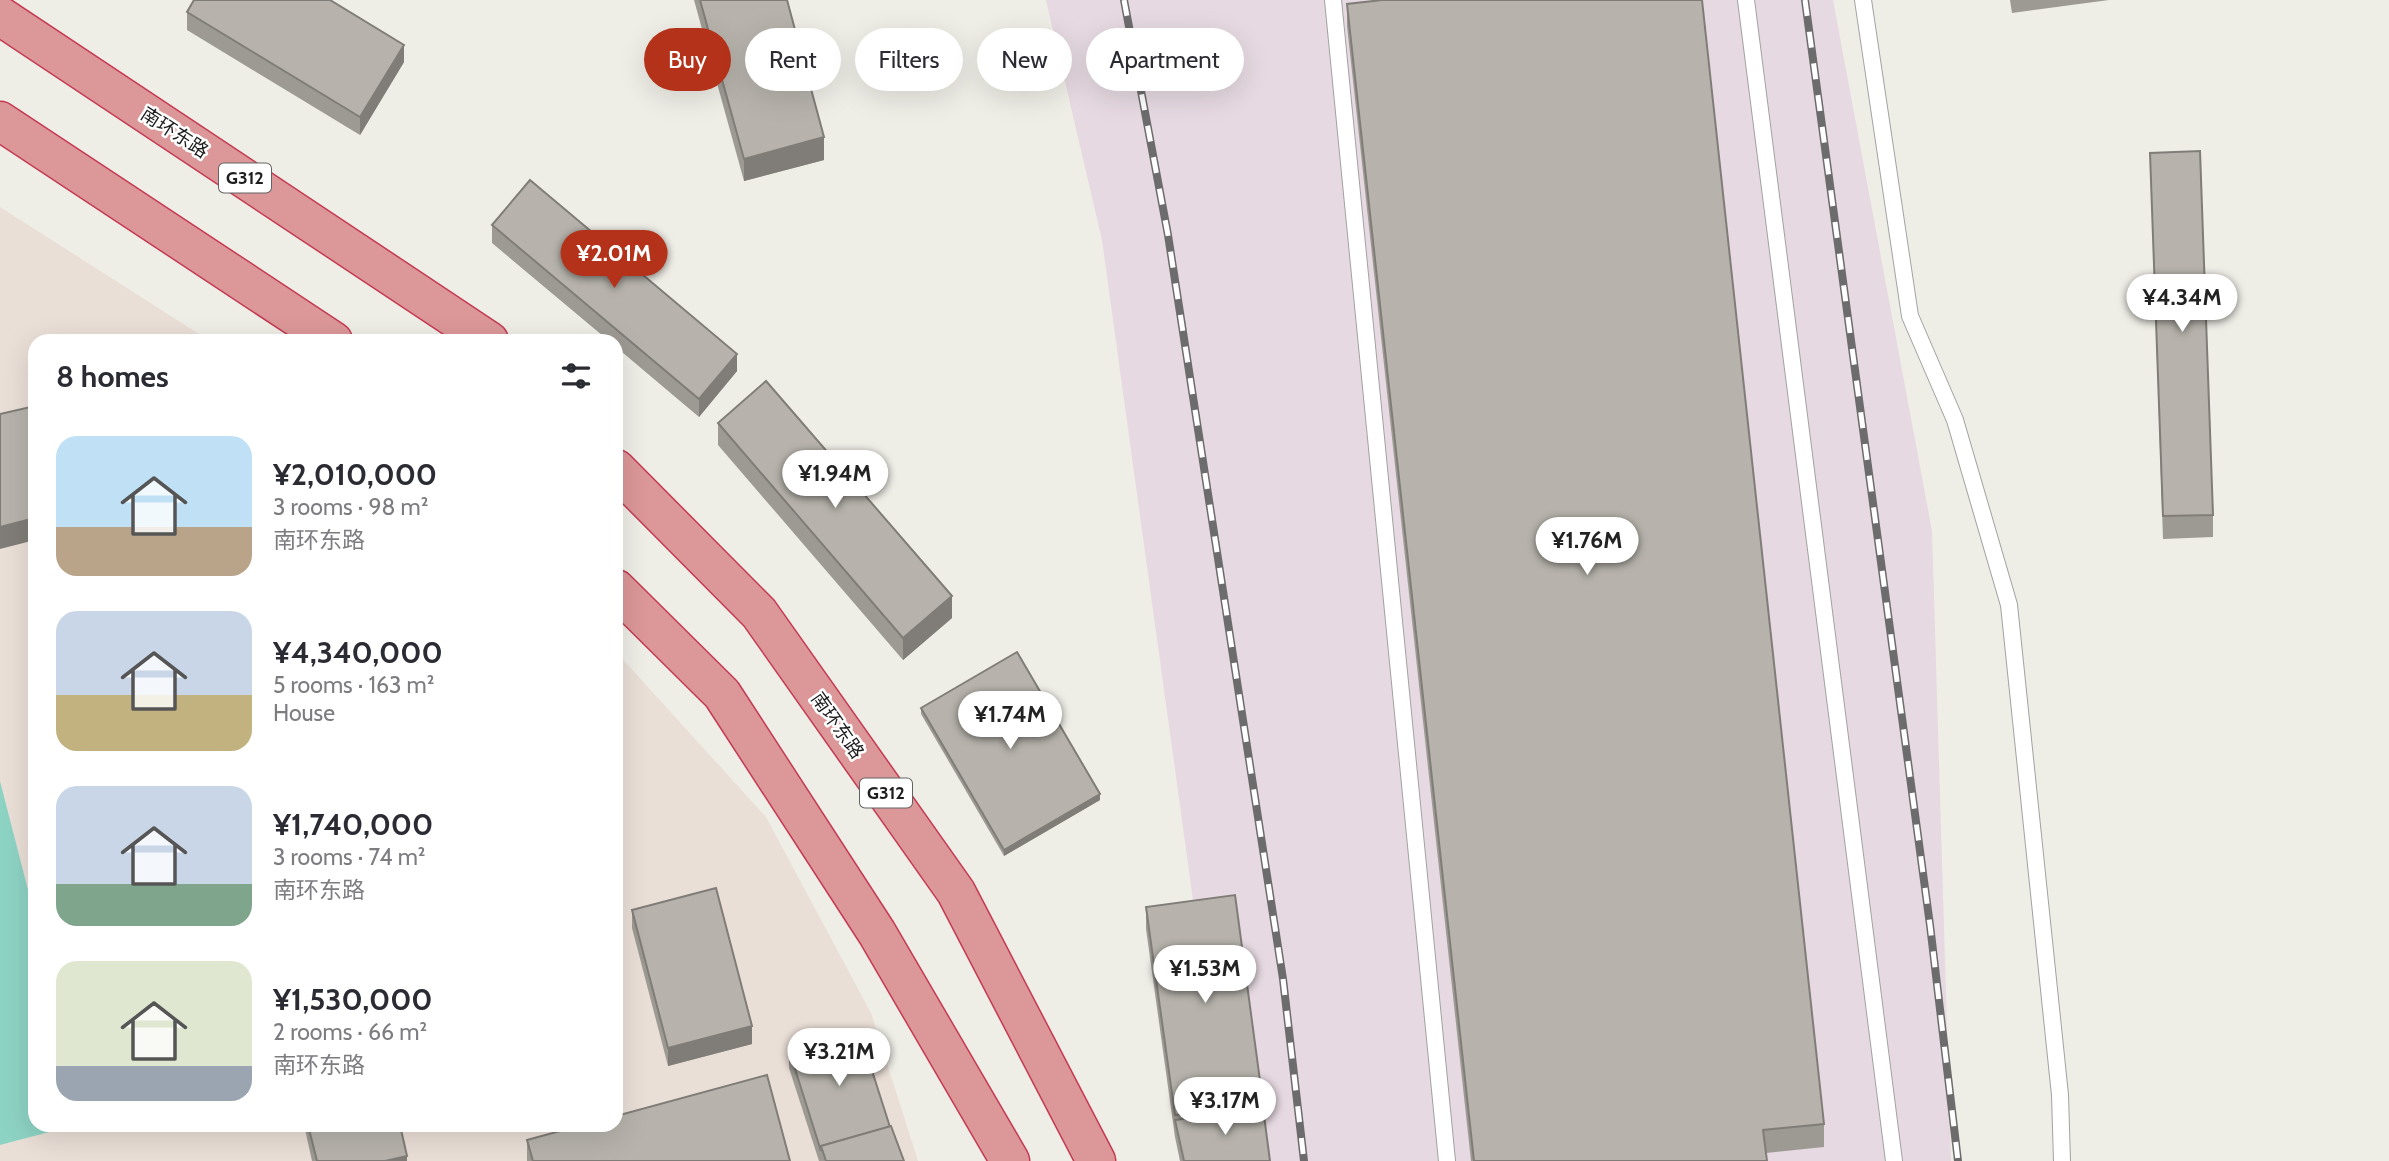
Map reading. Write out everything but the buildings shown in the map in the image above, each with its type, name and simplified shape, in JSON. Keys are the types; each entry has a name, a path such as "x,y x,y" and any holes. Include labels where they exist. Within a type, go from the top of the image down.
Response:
{"highway":[{"name":"南环东路","path":"0,16 478,334"},
{"path":"0,121 322,334"},
{"name":"南环东路","path":"623,476 759,613 956,892 1096,1161"},
{"path":"623,596 722,694 877,933 1010,1161"}],"lane":[{"path":"1333,0 1447,1161"},
{"path":"1746,0 1894,1161"},
{"path":"1863,0 1910,316 1955,420 2009,605 2060,1095 2062,1161"}],"shaded area":[{"path":"1046,0 1833,0 1932,531 1951,1161 1229,1161 1102,240 1067,91 1072,91 1072,28 1053,28"},
{"path":"0,207 199,334 28,334 28,1132 623,1132 623,660 766,817 871,1013 918,1161 0,1161"},
{"path":"0,781 28,890 28,1132 49,1132 0,1145"}],"railway":[{"path":"1124,0 1168,235 1283,979 1304,1161"},
{"path":"1805,0 1930,925 1958,1161"}]}
